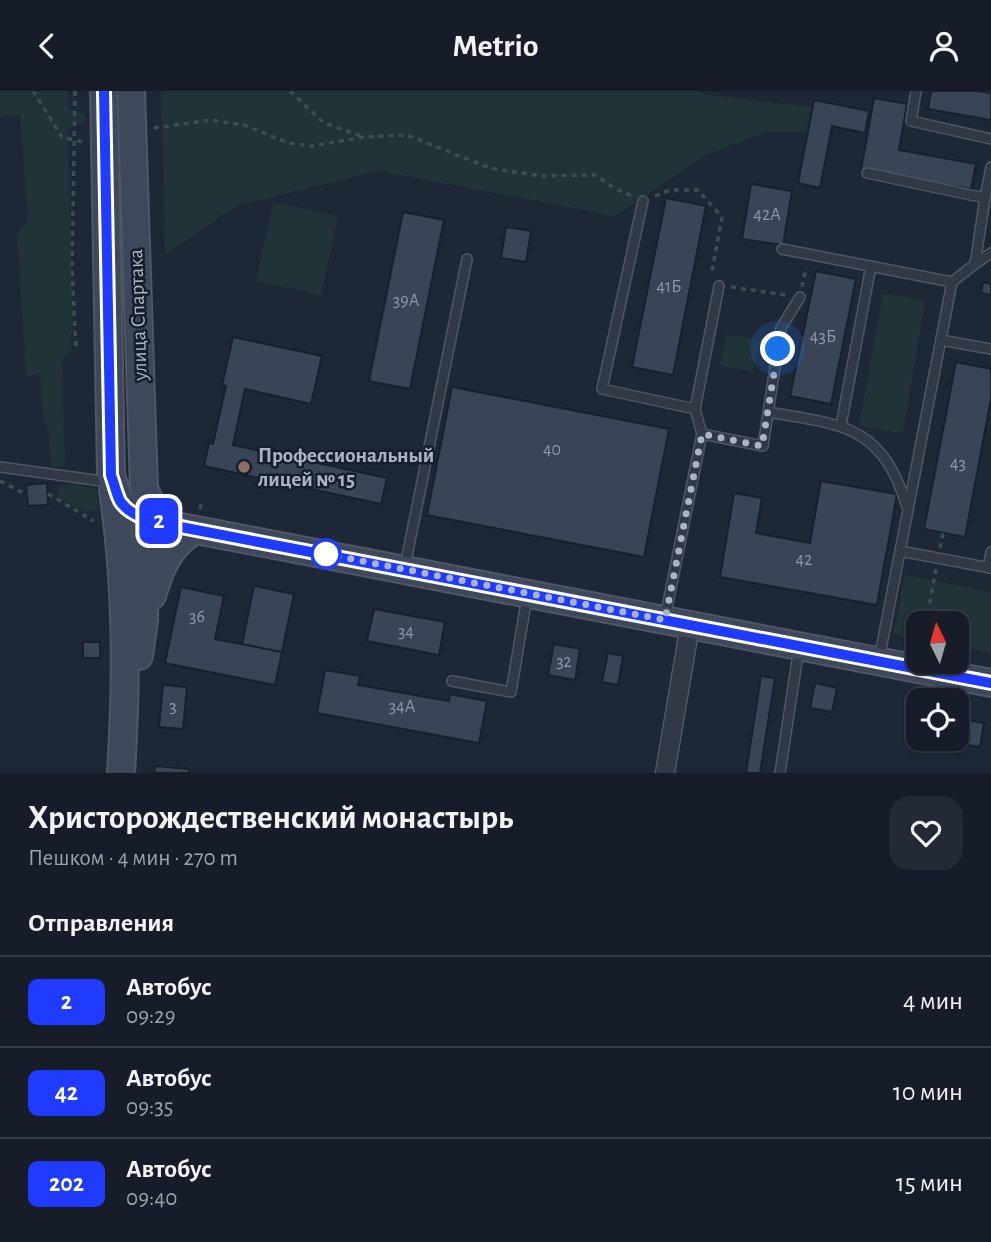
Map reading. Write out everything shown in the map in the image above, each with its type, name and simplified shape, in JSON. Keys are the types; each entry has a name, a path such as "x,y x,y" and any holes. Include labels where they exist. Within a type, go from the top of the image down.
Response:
{"main road":[{"name":"улица Спартака","path":"104,91 112,478 123,505 132,513 146,506"},
{"name":"улица Спартака","path":"131,91 146,506 159,516 185,528"},
{"path":"108,316 138,315"},
{"path":"112,478 126,615 125,718 121,773"},
{"path":"125,718 132,705 144,621 146,506"},
{"path":"144,621 163,562 185,528 991,683"}],"street":[{"path":"665,773 691,625"}],"lane":[{"path":"916,91 911,121 991,139"},
{"path":"975,264 991,167"},
{"path":"867,173 985,198"},
{"path":"643,201 602,389 695,409"},
{"path":"782,249 952,282"},
{"path":"879,661 952,282 991,253"},
{"path":"404,569 467,259"},
{"path":"841,425 871,266"},
{"path":"665,620 702,434 695,409 719,286"},
{"path":"702,434 762,446 781,328 800,297"},
{"path":"941,340 991,349"},
{"path":"768,412 841,425 862,435 875,447 899,479 908,510"},
{"path":"0,467 112,478"},
{"path":"900,551 989,568 991,552"},
{"path":"452,681 511,692 528,593"},
{"path":"780,773 799,646"}],"path":[{"path":"33,91 62,137 74,142 92,143"},
{"path":"75,91 72,267 76,351"},
{"path":"290,91 324,123 364,137"},
{"path":"154,128 211,120 244,125 288,143 312,146 364,137 407,135 490,168 541,176 595,175 617,190 643,201 670,190 698,190 722,217 712,271 719,286 800,297 808,254"},
{"path":"0,481 27,495"},
{"path":"928,611 943,533"}],"green space":[{"path":"0,91 68,91 69,109 85,114 86,122 68,128 73,334 72,349 62,360 65,466 51,467 49,432 43,421 40,373 26,377 17,232 28,223 20,115 0,117"},
{"path":"161,91 698,91 708,95 818,108 813,132 765,132 706,155 615,216 380,171 238,205 165,255"},
{"path":"273,202 338,216 321,295 256,281"},
{"path":"883,293 925,301 903,433 859,426"},
{"path":"726,334 760,340 753,372 720,365"},
{"path":"75,484 97,490 99,510 85,512 58,498 58,486"},
{"path":"905,575 991,592 991,653 970,649 970,611 906,611 906,636 893,634"}],"building":[{"path":"931,91 991,93 991,120 928,109"},
{"path":"874,98 907,104 899,150 976,164 971,189 861,170"},
{"path":"814,100 869,111 865,133 832,126 820,188 798,183"},
{"path":"751,184 792,191 783,245 742,239"},
{"path":"666,198 706,206 673,375 632,367"},
{"path":"403,212 444,220 410,389 369,381"},
{"path":"506,227 531,231 526,262 501,258"},
{"path":"816,271 856,279 831,404 790,396"},
{"path":"983,282 991,284 991,295 981,293"},
{"path":"233,337 322,356 311,404 245,389 233,445 387,478 381,504 204,466 209,443 213,444 226,386 222,385"},
{"path":"956,362 991,369 991,399 965,537 924,529"},
{"path":"452,387 669,429 644,557 427,515"},
{"path":"821,481 897,494 877,605 720,577 734,493 762,498 756,533 810,543"},
{"path":"47,483 48,505 28,506 26,485"},
{"path":"254,586 294,594 282,652 242,644"},
{"path":"181,587 224,596 215,639 282,652 275,685 165,663"},
{"path":"374,609 445,622 439,655 367,641"},
{"path":"83,642 100,642 100,658 83,658"},
{"path":"554,644 580,649 575,680 548,675"},
{"path":"608,653 623,656 618,685 602,682"},
{"path":"325,670 360,676 358,685 449,701 450,694 487,701 479,743 317,713"},
{"path":"761,676 775,678 760,773 746,773"},
{"path":"815,683 837,688 832,712 810,708"},
{"path":"163,685 187,687 183,729 159,727"},
{"path":"969,720 984,723 980,747 969,745"},
{"path":"155,766 189,769 189,773 154,773"}],"bus line":[{"name":"2","path":"104,91 111,475 117,495 130,511 186,528 991,683"}],"place":[{"name":"Профессиональный лицей № 15","path":"244,467"}],"route":[{"path":"326,554 665,620 702,434 762,446 778,349"}]}
